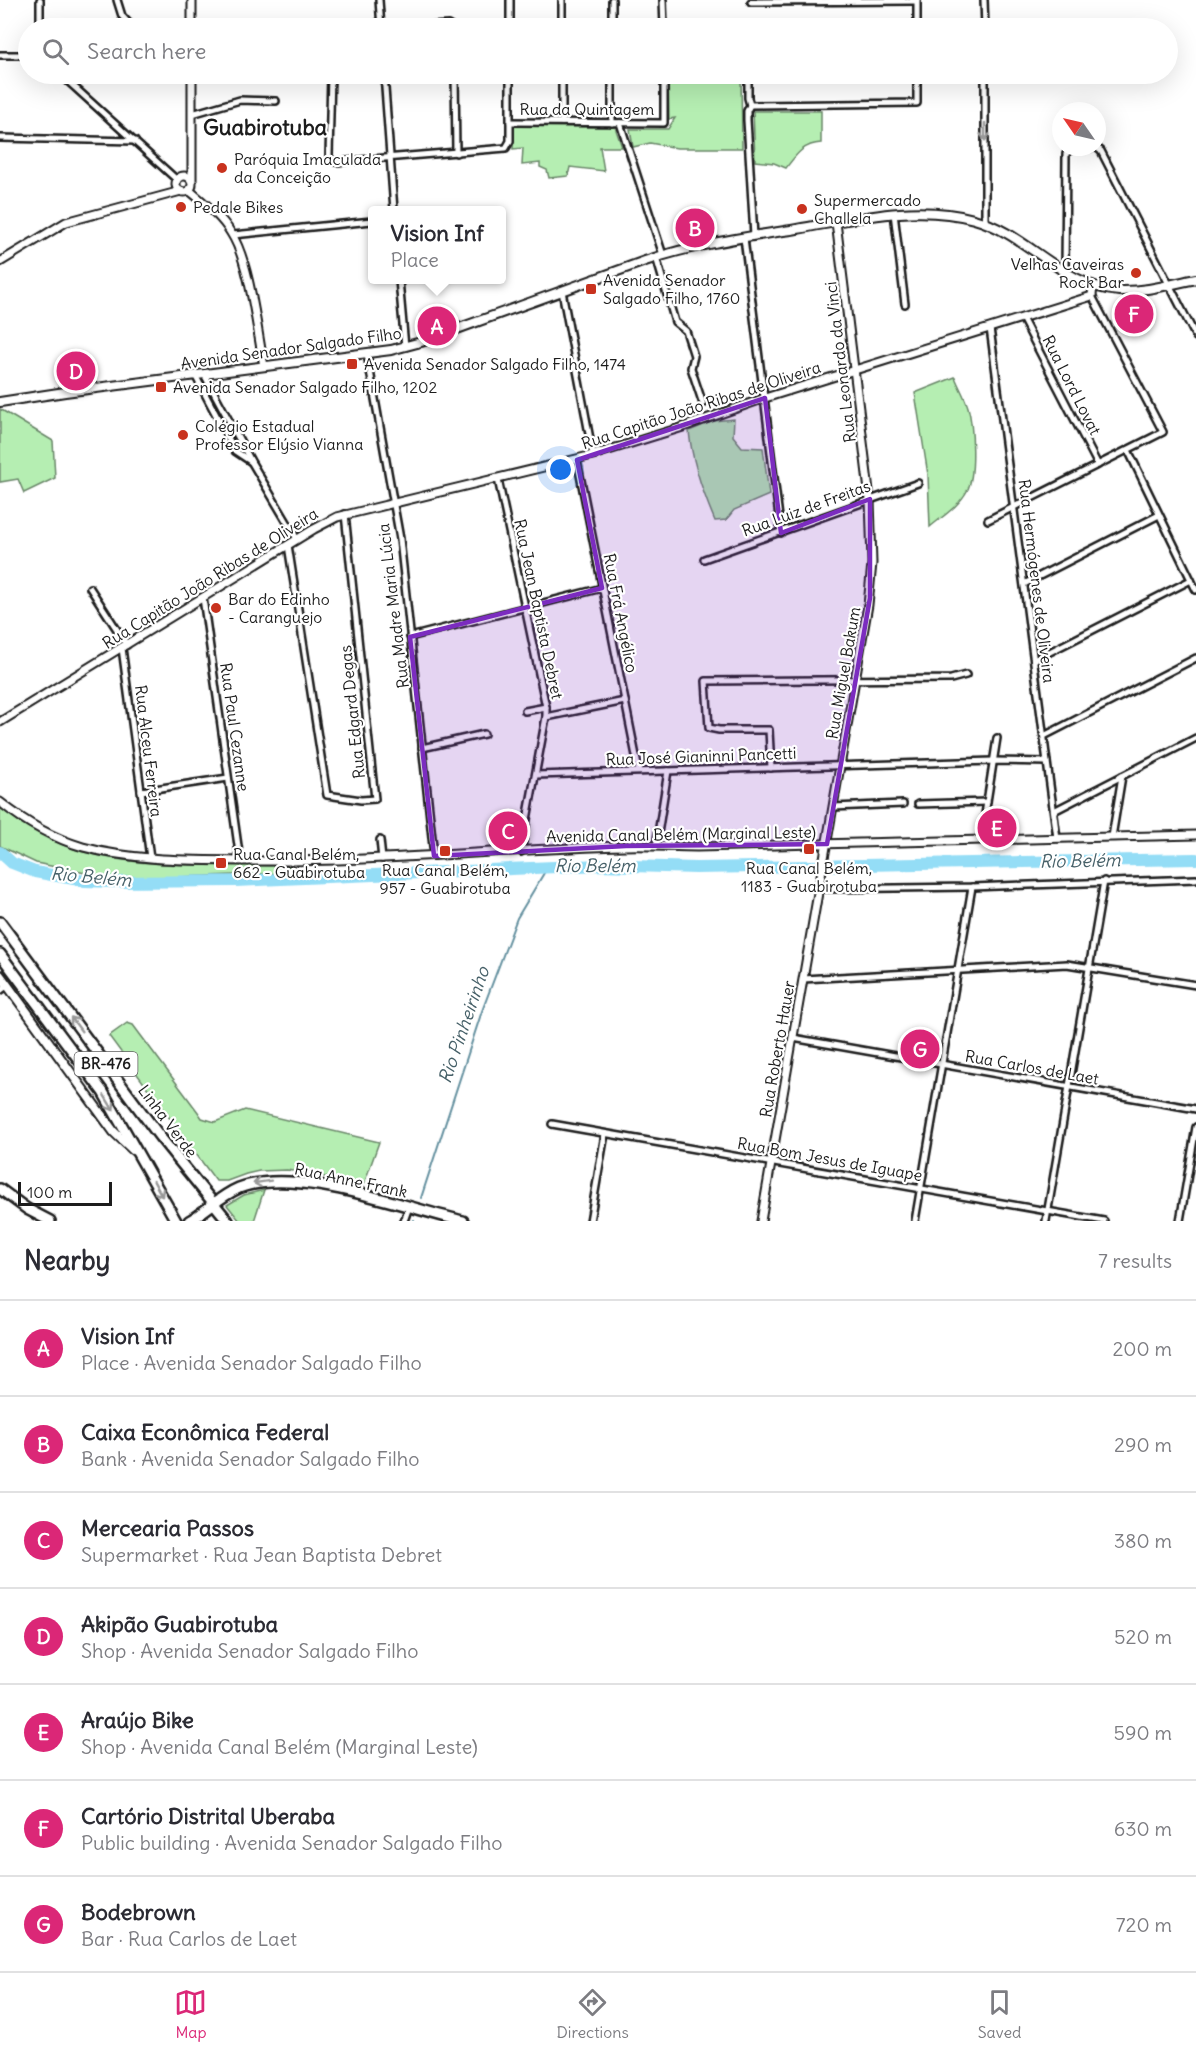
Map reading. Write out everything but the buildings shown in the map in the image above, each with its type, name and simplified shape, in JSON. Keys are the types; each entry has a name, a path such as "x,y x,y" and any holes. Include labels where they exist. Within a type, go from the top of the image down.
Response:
{"main road":[{"name":"Avenida Senador Salgado Filho","path":"0,402 367,354 405,347 660,256 702,245 894,213 940,213 985,222 1013,235 1065,271 1093,285 1122,291 1196,279"},
{"name":"Linha Verde","path":"0,922 160,1137 228,1221"},
{"name":"BR-476","path":"0,954 99,1086 176,1221"},
{"path":"0,975 114,1132 141,1157"},
{"name":"Rua Anne Frank","path":"189,1221 239,1188 261,1182 280,1181 354,1192 463,1221"},
{"path":"0,1189 27,1209 50,1221"}],"street":[{"path":"40,0 40,18"},
{"path":"117,0 124,18"},
{"path":"192,0 192,18"},
{"path":"379,0 380,18"},
{"path":"510,0 510,18"},
{"path":"561,0 562,18"},
{"path":"612,0 612,18"},
{"path":"663,0 664,18"},
{"path":"751,2 917,0 917,18"},
{"path":"984,0 984,18"},
{"path":"0,55 18,55"},
{"path":"71,84 177,180"},
{"path":"189,190 192,185 192,84"},
{"path":"331,84 329,156 336,162 503,149 510,141 510,84"},
{"path":"385,84 394,206"},
{"path":"455,84 456,153"},
{"path":"562,84 562,122"},
{"path":"612,84 612,123"},
{"name":"Rua da Quintagem","path":"510,122 664,123 664,84"},
{"path":"748,84 750,105 747,120 754,236"},
{"path":"750,105 917,103 917,84"},
{"path":"985,84 985,222"},
{"path":"192,114 238,101 276,101"},
{"path":"620,123 660,256 675,322 686,332 694,356 691,368 703,404"},
{"path":"0,138 135,141"},
{"path":"1065,271 1068,156"},
{"path":"1102,156 1196,337"},
{"path":"181,191 176,185 181,176 186,176 192,181"},
{"path":"0,262 66,222 189,190 218,216 233,235 244,266 264,366"},
{"path":"894,213 905,304"},
{"path":"233,235 368,220"},
{"name":"Rua Leonardo da Vinci","path":"836,222 870,499"},
{"path":"744,238 782,533"},
{"path":"399,284 405,347"},
{"path":"988,520 1163,432 1092,296 1093,285"},
{"path":"562,291 593,455"},
{"name":"Rua Capitão João Ribas de Oliveira","path":"0,722 320,525 345,514 394,505 577,460 690,425 765,398 1092,296"},
{"name":"Rua Lord Lovat","path":"1022,318 1098,465"},
{"name":"Rua Hermógenes de Oliveira","path":"990,328 1057,838"},
{"name":"Rua Madre Maria Lúcia","path":"367,354 400,539 434,856"},
{"path":"204,374 252,463 297,539"},
{"path":"195,375 235,451 252,463"},
{"path":"1128,450 1196,590"},
{"name":"Rua Frá Angélico","path":"577,460 639,771"},
{"name":"Rua Jean Baptista Debret","path":"498,479 546,707 521,852"},
{"name":"Rua Luiz de Freitas","path":"704,559 918,483"},
{"name":"Rua Miguel Bakum","path":"826,847 871,587 870,499"},
{"name":"Rua Edgard Degas","path":"288,545 327,795 361,800 375,799 345,514"},
{"path":"1024,584 1159,515"},
{"path":"1034,660 1191,580"},
{"name":"Rua Alceu Ferreira","path":"90,588 124,647 150,858"},
{"path":"410,638 602,588"},
{"name":"Rua Paul Cezanne","path":"203,598 240,860"},
{"path":"1044,736 1196,658"},
{"path":"771,768 769,730 709,728 706,681 951,679 966,675"},
{"path":"546,717 625,701"},
{"path":"525,711 546,707"},
{"path":"422,748 484,734"},
{"path":"981,840 997,738"},
{"path":"1053,811 1196,738"},
{"name":"Rua José Gianinni Pancetti","path":"536,775 993,761 1047,762"},
{"path":"656,846 668,771"},
{"path":"1112,837 1122,776"},
{"path":"141,791 228,778"},
{"name":"Avenida Canal Belém (Marginal Leste)","path":"0,802 42,831 68,842 116,854 150,858 382,859 613,846 826,847 981,840 1196,835"},
{"path":"918,804 987,802"},
{"path":"833,807 903,804"},
{"path":"380,840 382,859"},
{"name":"Rua Roberto Hauer","path":"761,1221 826,847"},
{"path":"820,885 972,887 1196,879"},
{"path":"1046,1221 1104,881"},
{"path":"915,1221 972,887"},
{"path":"803,979 1057,964 1089,967 1196,986"},
{"path":"0,991 8,985"},
{"name":"Rua Carlos de Laet","path":"793,1038 1196,1109"},
{"name":"Rua Bom Jesus de Iguape","path":"552,1124 1104,1221"},
{"path":"1180,1221 1196,1127"},
{"path":"590,1221 605,1134"},
{"path":"404,1221 409,1207"}],"highlighted area":[{"path":"765,398 781,533 870,499 870,598 827,844 626,846 434,856 410,637 602,588 577,460"}],"green space":[{"path":"668,84 741,84 742,148 677,148 650,143 633,147 630,129 668,129 675,118 669,119"},
{"path":"753,111 821,111 821,143 805,148 786,168 774,163 755,161"},
{"path":"514,126 615,127 622,147 600,147 604,171 570,167 568,176 549,178 547,170 540,167 540,163 522,165 523,148 513,149"},
{"path":"955,377 970,415 973,450 972,474 964,496 930,527 928,475 915,393"},
{"path":"0,409 53,441 55,478 24,493 18,479 0,482"},
{"path":"734,419 733,436 742,447 763,448 769,495 734,510 726,520 715,521 699,477 689,431 713,421"},
{"path":"0,806 50,839 73,849 109,858 160,864 291,866 290,873 115,879 36,863 0,846"},
{"path":"127,1023 133,1025 202,1118 215,1122 245,1110 379,1142 364,1184 287,1170 259,1171 227,1181 216,1181 109,1036"},
{"path":"264,1190 254,1221 240,1221 227,1205 244,1195"}],"waterway":[{"name":"Rio Belém","path":"0,852 12,863 35,872 85,881 111,882 235,881 601,865 696,868 1196,859"},
{"name":"Rio Pinheirinho","path":"421,1198 482,1011 517,918 547,868"}],"place":[{"name":"Paróquia Imaculada da Conceição","path":"222,168"},
{"name":"Pedale Bikes","path":"181,207"},
{"name":"Supermercado Challela","path":"802,209"},
{"name":"Caixa Econômica Federal","path":"695,228"},
{"name":"Velhas Caveiras Rock Bar","path":"1136,273"},
{"name":"Avenida Senador Salgado Filho, 1760","path":"591,289"},
{"name":"Cartório Distrital Uberaba","path":"1134,314"},
{"name":"Vision Inf","path":"437,326"},
{"name":"Avenida Senador Salgado Filho, 1474","path":"352,364"},
{"name":"Akipão Guabirotuba","path":"76,371"},
{"name":"Avenida Senador Salgado Filho, 1202","path":"161,387"},
{"name":"Colégio Estadual Professor Elýsio Vianna","path":"183,435"},
{"name":"Bar do Edinho - Caranguejo","path":"216,608"},
{"name":"Araújo Bike","path":"997,828"},
{"name":"Mercearia Passos","path":"508,831"},
{"name":"Rua Canal Belém, 1183 - Guabirotuba","path":"809,849"},
{"name":"Rua Canal Belém, 957 - Guabirotuba","path":"445,851"},
{"name":"Rua Canal Belém, 662 - Guabirotuba","path":"221,863"},
{"name":"Bodebrown","path":"920,1049"}],"district":[{"name":"Guabirotuba","path":"265,127"}]}
